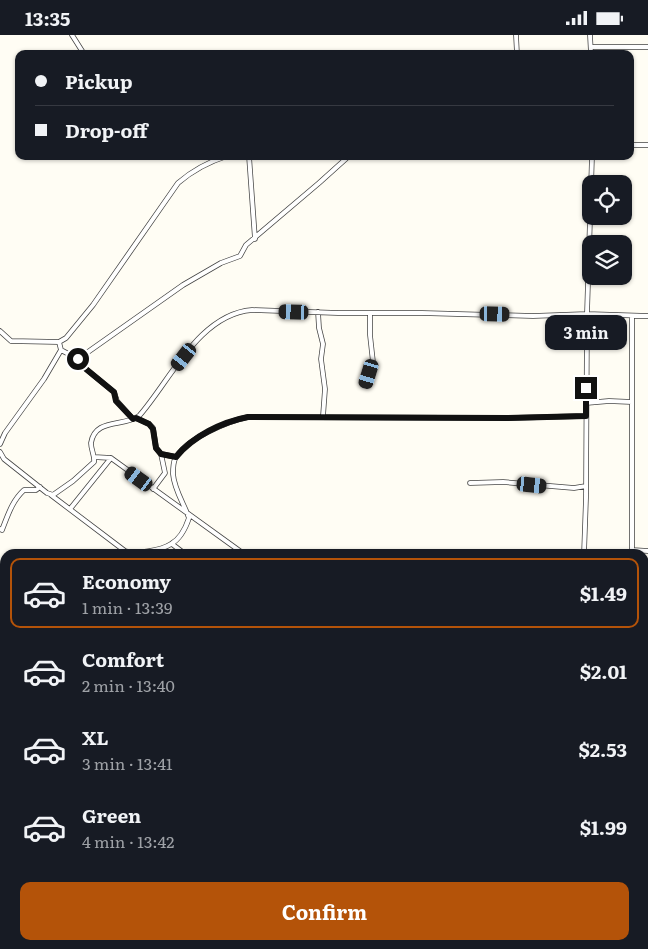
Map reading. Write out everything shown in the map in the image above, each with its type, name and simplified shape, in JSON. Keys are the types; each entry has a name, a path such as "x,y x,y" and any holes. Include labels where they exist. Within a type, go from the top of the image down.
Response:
{"street":[{"path":"72,35 81,50"},
{"path":"516,35 517,50"},
{"path":"590,35 591,47 648,47"},
{"path":"634,145 648,145"},
{"path":"0,331 11,341 59,342 66,338 93,305 178,183 192,171 214,160"},
{"path":"249,160 255,239"},
{"path":"78,359 183,285 221,263 240,256 246,245 344,160"},
{"path":"584,549 587,314 592,160"},
{"path":"51,495 92,465 94,457 91,444 98,429 134,418 143,411 203,334 229,316 240,312 648,316"},
{"path":"318,312 323,344 321,359 325,389 323,416"},
{"path":"366,385 373,363 370,313"},
{"path":"632,316 632,549"},
{"path":"0,444 5,433 44,379 61,350 59,342"},
{"path":"61,350 78,359 86,369 114,392 116,401 134,418 149,424 153,429 156,448 161,454 166,473"},
{"path":"586,403 632,402"},
{"path":"153,489 175,458 204,434 240,418 323,416 507,418 586,416"},
{"path":"0,454 40,487 125,549"},
{"path":"161,454 175,458"},
{"path":"94,457 111,458 237,549"},
{"path":"70,509 111,458"},
{"path":"156,549 172,544 187,523 189,517 184,509 173,477 175,458"},
{"path":"470,483 503,482 574,488 586,486"},
{"path":"0,529 2,530 11,506 24,490 36,490 40,487"},
{"path":"172,544 179,549"}],"route":[{"path":"78,359 86,369 114,392 116,401 133,419 136,418 149,424 153,429 156,448 161,454 176,457 204,434 216,427 240,418 305,416 507,418 586,416 586,388"}]}
